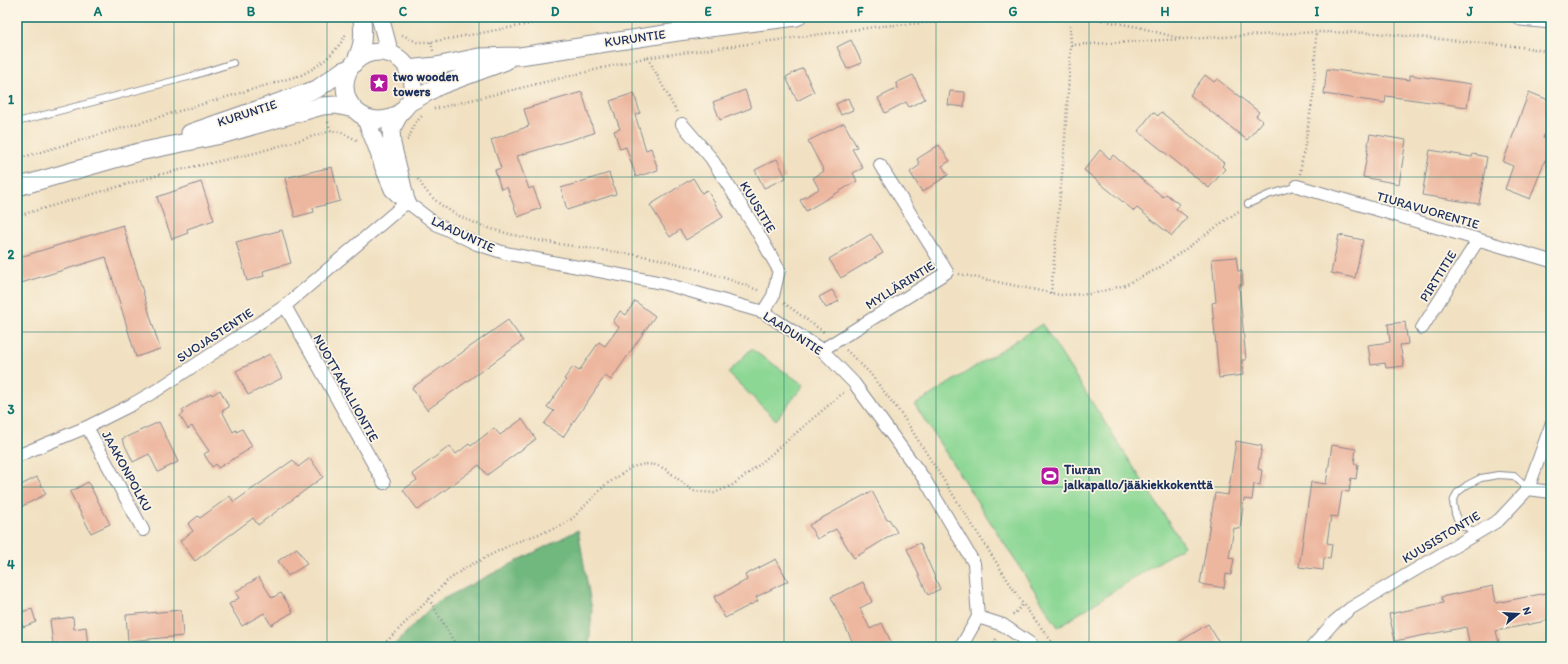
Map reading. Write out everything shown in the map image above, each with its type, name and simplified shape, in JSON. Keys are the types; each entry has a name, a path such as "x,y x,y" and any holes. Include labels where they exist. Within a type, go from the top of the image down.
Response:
{"main road":[{"path":"362,17 363,42 361,51 346,78 345,89 348,100 385,145 407,202"},
{"path":"380,17 390,54"},
{"name":"KURUNTIE","path":"407,69 436,66 479,57 520,56 700,29 797,17"},
{"path":"1521,17 1551,20"},
{"path":"353,65 362,57 371,53 381,52 390,54 400,60 411,77 411,96 391,130 385,145"},
{"name":"KURUNTIE","path":"404,109 439,86 520,56"},
{"name":"KURUNTIE","path":"139,152 218,122 317,89 353,65"},
{"name":"KURUNTIE","path":"17,186 139,152 221,135 322,106 336,105 359,113"},
{"path":"359,113 374,120 383,120 392,118 404,109"}],"street":[{"name":"KUUSITIE","path":"682,124 711,158 754,226 779,270 773,296 763,312"},
{"name":"MYLLÄRINTIE","path":"822,350 947,272 880,165"},
{"name":"TIURAVUORENTIE","path":"1297,186 1551,261"},
{"name":"SUOJASTENTIE","path":"17,456 87,426 131,405 157,390 284,306 407,202"},
{"name":"LAADUNTIE","path":"407,202 436,224 477,244 504,253 662,283 763,312 822,350 854,383 925,480 974,563 978,617"},
{"name":"PIRTTITIE","path":"1422,328 1478,240"},
{"name":"NUOTTAKALLIONTIE","path":"284,306 384,483"},
{"name":"KUUSISTONTIE","path":"1312,647 1334,622 1350,608 1476,532 1499,520 1528,489 1551,425"},
{"name":"JAAKONPOLKU","path":"87,426 143,530"},
{"path":"1528,489 1551,492"},
{"path":"961,647 978,617 1003,625 1031,644 1033,647"}],"lane":[{"path":"17,122 192,76 233,63"},
{"path":"1248,204 1268,195 1297,186"},
{"path":"1476,532 1459,523 1455,514 1453,502 1457,493 1467,485 1481,478 1498,475 1514,476 1528,489"}],"path":[{"path":"433,109 648,58 882,26 991,18 1096,19 1138,27 1182,40"},
{"path":"1051,293 1064,153 1071,45 1070,25"},
{"path":"1071,45 1316,32 1376,33 1551,52"},
{"path":"1297,186 1302,166 1314,90 1316,32"},
{"path":"648,58 682,124"},
{"path":"411,146 409,139 414,124 427,110"},
{"path":"17,216 162,174 255,153 331,131 349,135 359,142 365,149 409,139"},
{"path":"416,174 423,187 437,201 457,214 487,228 557,244 657,259 707,272 773,296 838,341 869,372 902,415 1023,604 1056,647"},
{"path":"947,272 1060,295 1092,294 1125,285 1159,268 1248,204"},
{"path":"381,647 446,582 465,568 514,543 561,526 574,518 604,486 632,467 645,464 656,465 667,470 693,491 714,493 731,486 754,470 854,383 869,372"},
{"path":"429,599 457,647"}],"green space":[{"name":"Tiuran jalkapallo/jääkiekkokenttä","path":"1042,324 1184,546 1058,627 915,405"},
{"path":"751,349 804,385 776,420 728,373"},
{"path":"578,530 592,610 589,647 392,647 435,603"}],"building":[{"path":"851,40 862,63 847,69 837,47"},
{"path":"803,68 814,92 797,101 786,77"},
{"path":"1327,69 1410,80 1410,75 1471,84 1467,107 1386,96 1385,103 1324,94"},
{"path":"913,75 925,99 909,107 906,102 885,113 878,98 898,88 896,83"},
{"path":"1205,75 1214,82 1217,79 1259,112 1256,116 1263,121 1247,140 1190,95"},
{"path":"745,90 751,108 720,120 713,102"},
{"path":"950,91 965,92 964,107 948,105"},
{"path":"582,92 594,133 517,156 529,189 533,187 541,208 518,217 507,187 501,189 495,170 501,168 491,140 529,126 524,109"},
{"path":"1529,92 1551,101 1551,116 1543,138 1551,141 1551,162 1545,160 1530,199 1505,189 1513,166 1503,162"},
{"path":"634,93 640,113 635,115 646,150 651,148 658,170 636,177 626,147 620,149 614,131 620,129 610,101"},
{"path":"848,98 853,110 841,115 836,104"},
{"path":"1153,112 1158,116 1161,112 1224,163 1222,166 1225,169 1209,188 1138,131"},
{"path":"844,123 857,147 852,149 863,168 853,173 857,181 806,211 800,200 819,189 813,178 824,171 808,141"},
{"path":"1370,134 1406,140 1399,184 1363,177"},
{"path":"939,145 950,161 942,166 948,175 922,192 910,172 920,165 917,159"},
{"path":"1100,150 1110,159 1113,155 1163,197 1166,194 1179,204 1176,209 1187,217 1172,236 1137,208 1134,211 1084,170"},
{"path":"1430,150 1472,157 1473,154 1487,157 1479,204 1422,195"},
{"path":"777,159 786,178 764,188 755,170"},
{"path":"332,167 340,201 313,208 314,212 295,217 285,178"},
{"path":"609,173 616,194 567,210 561,188"},
{"path":"693,178 702,193 707,190 723,217 686,240 680,230 670,237 650,205"},
{"path":"201,182 214,220 187,229 188,233 172,239 157,197"},
{"path":"123,225 160,349 136,357 106,257 21,283 17,272 17,258"},
{"path":"282,230 291,263 263,271 264,276 247,281 236,242"},
{"path":"871,234 883,253 841,278 829,259"},
{"path":"1339,235 1363,240 1355,278 1331,273"},
{"path":"1236,257 1238,271 1242,271 1243,285 1239,285 1246,360 1242,360 1243,375 1219,378 1212,303 1216,302 1212,259"},
{"path":"832,290 839,301 826,308 819,297"},
{"path":"635,301 655,316 611,380 605,376 563,437 544,424 554,411 547,407 566,380 564,379 573,367 579,371 599,342 605,346 619,327 613,322 620,311 626,315"},
{"path":"508,320 523,341 427,410 412,388"},
{"path":"1405,322 1408,344 1400,345 1404,366 1386,368 1385,363 1371,365 1368,345 1390,342 1388,324"},
{"path":"270,354 282,378 248,395 236,371"},
{"path":"220,390 229,407 222,411 233,432 236,430 237,432 242,429 252,446 218,468 216,464 212,467 204,454 209,451 192,426 188,429 180,416 184,413 182,410 211,393 212,395"},
{"path":"522,419 536,439 487,475 479,465 418,510 403,490 417,480 412,474 450,446 456,454 469,444 471,446 494,428 500,435"},
{"path":"159,422 178,462 158,472 149,454 133,462 122,439"},
{"path":"1236,441 1262,446 1258,469 1262,470 1260,485 1254,484 1252,500 1244,499 1240,529 1234,528 1229,558 1234,559 1231,575 1226,574 1224,588 1200,584 1215,493 1228,495"},
{"path":"1332,445 1356,449 1354,464 1358,464 1356,479 1351,478 1349,492 1342,491 1338,517 1331,516 1327,543 1332,544 1330,559 1324,558 1323,570 1299,567 1311,482 1326,484"},
{"path":"310,458 323,477 258,525 253,518 195,561 180,541 193,531 188,524 198,516 200,518 230,496 234,502 293,460 298,467"},
{"path":"37,477 46,494 17,509 17,487"},
{"path":"88,482 110,524 91,533 70,492"},
{"path":"872,491 887,520 889,519 897,532 854,558 836,529 817,539 809,525"},
{"path":"920,543 940,589 928,595 907,549"},
{"path":"297,548 307,564 288,576 278,561"},
{"path":"776,559 788,581 756,597 758,601 725,618 714,597 747,580 745,575"},
{"path":"259,577 272,598 281,593 293,612 271,625 264,613 242,626 229,604 239,598 235,592"},
{"path":"863,582 872,602 860,608 870,629 882,623 892,644 885,647 855,647 831,597"},
{"path":"1493,586 1496,603 1551,592 1551,620 1496,631 1500,647 1470,647 1466,627 1395,641 1389,614 1443,603 1441,597"},
{"path":"32,609 36,622 23,627 18,613"},
{"path":"181,610 183,636 128,641 126,615"},
{"path":"73,617 74,629 86,627 88,647 59,647 58,643 53,644 50,620"},
{"path":"1208,624 1222,647 1171,647"}],"place":[{"name":"two wooden towers","path":"379,83"},
{"name":"Tiuran jalkapallo/jääkiekkokenttä","path":"1050,476"}]}
